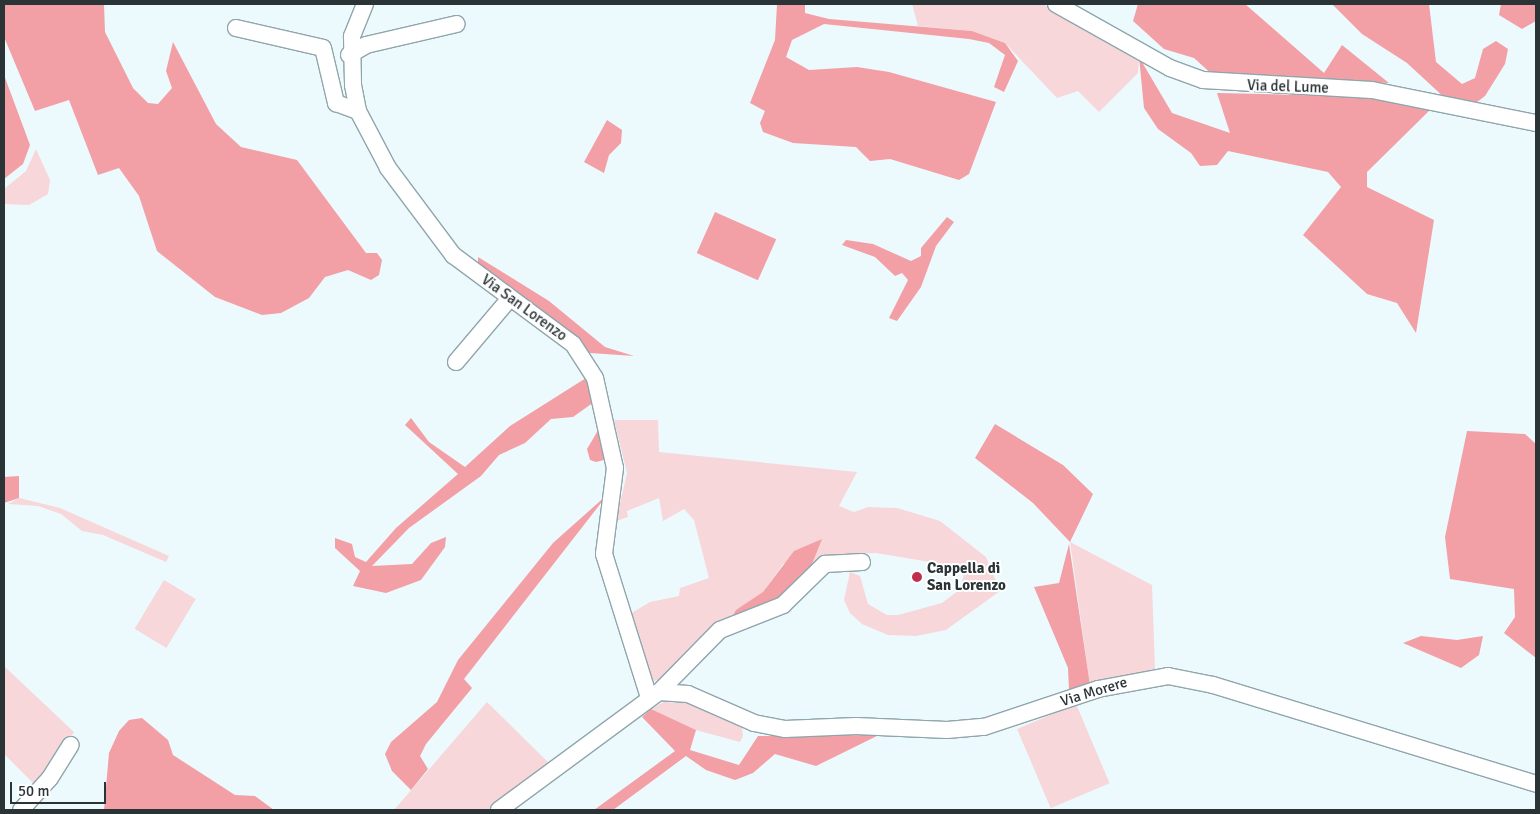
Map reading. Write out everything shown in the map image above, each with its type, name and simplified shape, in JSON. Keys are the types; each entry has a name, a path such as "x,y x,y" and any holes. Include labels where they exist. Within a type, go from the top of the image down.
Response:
{"street":[{"name":"Via San Lorenzo","path":"365,4 349,55 358,111 395,179 438,239 510,298 573,344 595,378 615,468 604,554 654,695"},
{"name":"Via del Lume","path":"1056,4 1170,68 1204,80 1372,90 1536,123"},
{"path":"349,55 366,45 457,24"},
{"path":"236,28 323,48 336,103 358,111"},
{"path":"456,362 510,298"},
{"path":"499,810 654,695 720,630 783,605 825,564 862,562"},
{"name":"Via Morere","path":"654,695 688,694 754,723 785,730 856,726 947,730 984,727 1098,689 1168,676 1213,685 1536,784"},
{"path":"21,810 50,778 71,745"}],"shaded area":[{"path":"4,4 104,4 105,32 133,88 148,103 158,104 172,88 166,71 173,42 216,124 241,147 297,160 366,253 377,253 382,260 379,275 371,280 348,270 325,277 309,298 281,313 262,315 215,297 157,251 139,196 119,168 98,175 69,100 35,111 4,37"},
{"path":"777,4 805,4 805,13 829,19 972,31 1005,43 1018,61 1004,92 994,87 1005,55 989,43 969,39 824,24 792,40 786,57 809,70 857,67 889,72 996,102 969,174 959,180 890,159 870,161 856,147 793,143 763,132 760,123 765,111 750,103 775,40"},
{"path":"912,4 1043,4 1139,57 1138,73 1099,112 1078,91 1057,98 1005,43 972,31 918,26"},
{"path":"1138,4 1245,4 1324,73 1342,45 1389,83 1215,77 1194,58 1164,49 1133,21"},
{"path":"1332,4 1429,4 1436,62 1462,84 1475,78 1483,49 1496,41 1508,49 1505,64 1485,96 1473,105 1447,100 1407,63 1362,34"},
{"path":"1501,4 1536,4 1536,21 1522,29 1499,15"},
{"path":"1139,57 1172,113 1230,133 1217,93 1378,97 1431,109 1367,172 1367,187 1434,220 1416,333 1397,303 1367,294 1303,235 1341,187 1328,172 1228,151 1217,165 1200,166 1191,153 1158,129 1144,108"},
{"path":"4,75 30,145 23,164 4,179"},
{"path":"607,120 622,130 621,143 609,155 604,173 584,162"},
{"path":"36,149 50,180 48,194 29,205 4,204 4,189 26,171"},
{"path":"715,212 776,239 758,280 697,253"},
{"path":"947,217 954,222 936,246 921,287 897,321 889,318 908,280 902,273 895,276 875,257 842,245 846,240 873,244 911,261 921,256 921,248"},
{"path":"478,257 549,301 605,347 634,356 590,353 478,269"},
{"path":"586,378 594,402 573,417 551,419 525,443 499,455 481,476 409,528 372,566 412,564 431,543 446,537 445,547 421,580 386,593 353,586 360,571 335,548 335,538 352,544 355,557 366,562 396,528 458,474 405,425 411,418 429,442 465,467 510,426"},
{"path":"614,420 658,420 659,452 857,472 839,506 854,512 868,507 897,508 940,521 986,557 1000,591 946,630 916,636 888,635 862,624 850,613 844,600 850,572 860,576 868,604 887,615 898,615 942,603 959,590 966,568 876,553 839,554 812,564 821,539 783,564 763,592 730,621 707,630 660,680 651,681 630,614 650,602 679,596 680,588 709,578 694,520 684,509 663,521 659,498 627,511 628,517 616,521 627,473"},
{"path":"995,424 1063,465 1093,494 1070,542 1033,503 975,458"},
{"path":"600,427 608,459 596,462 590,460 587,449"},
{"path":"1467,431 1525,434 1536,444 1536,658 1504,633 1515,617 1514,589 1450,579 1445,537"},
{"path":"19,476 19,498 4,503 4,477"},
{"path":"608,494 464,679 472,688 426,744 420,756 428,769 411,790 392,771 385,754 391,742 437,702 458,660 553,543"},
{"path":"19,498 60,508 169,556 166,562 103,535 82,531 61,514 38,506 8,504"},
{"path":"822,539 812,564 784,599 730,621 736,610 763,592 794,551"},
{"path":"1070,542 1152,585 1155,669 1090,685"},
{"path":"1069,544 1090,685 1069,691 1068,668 1034,587 1059,583"},
{"path":"164,580 196,599 166,648 135,629"},
{"path":"1421,636 1457,640 1483,636 1479,655 1461,668 1403,643"},
{"path":"4,666 74,732 38,788 4,754"},
{"path":"487,702 553,767 492,810 394,810"},
{"path":"664,702 690,703 710,711 742,727 743,736 740,742 696,730 651,709"},
{"path":"1076,704 1110,783 1051,808 1017,729"},
{"path":"651,709 696,730 690,750 739,765 758,736 879,735 816,766 775,754 753,773 735,780 706,770 686,756 613,810 594,810 675,751 642,717"},
{"path":"142,718 168,740 173,755 235,795 255,796 274,810 104,810 109,753 119,731 129,720"}],"place":[{"name":"Cappella di San Lorenzo","path":"917,577"}]}
